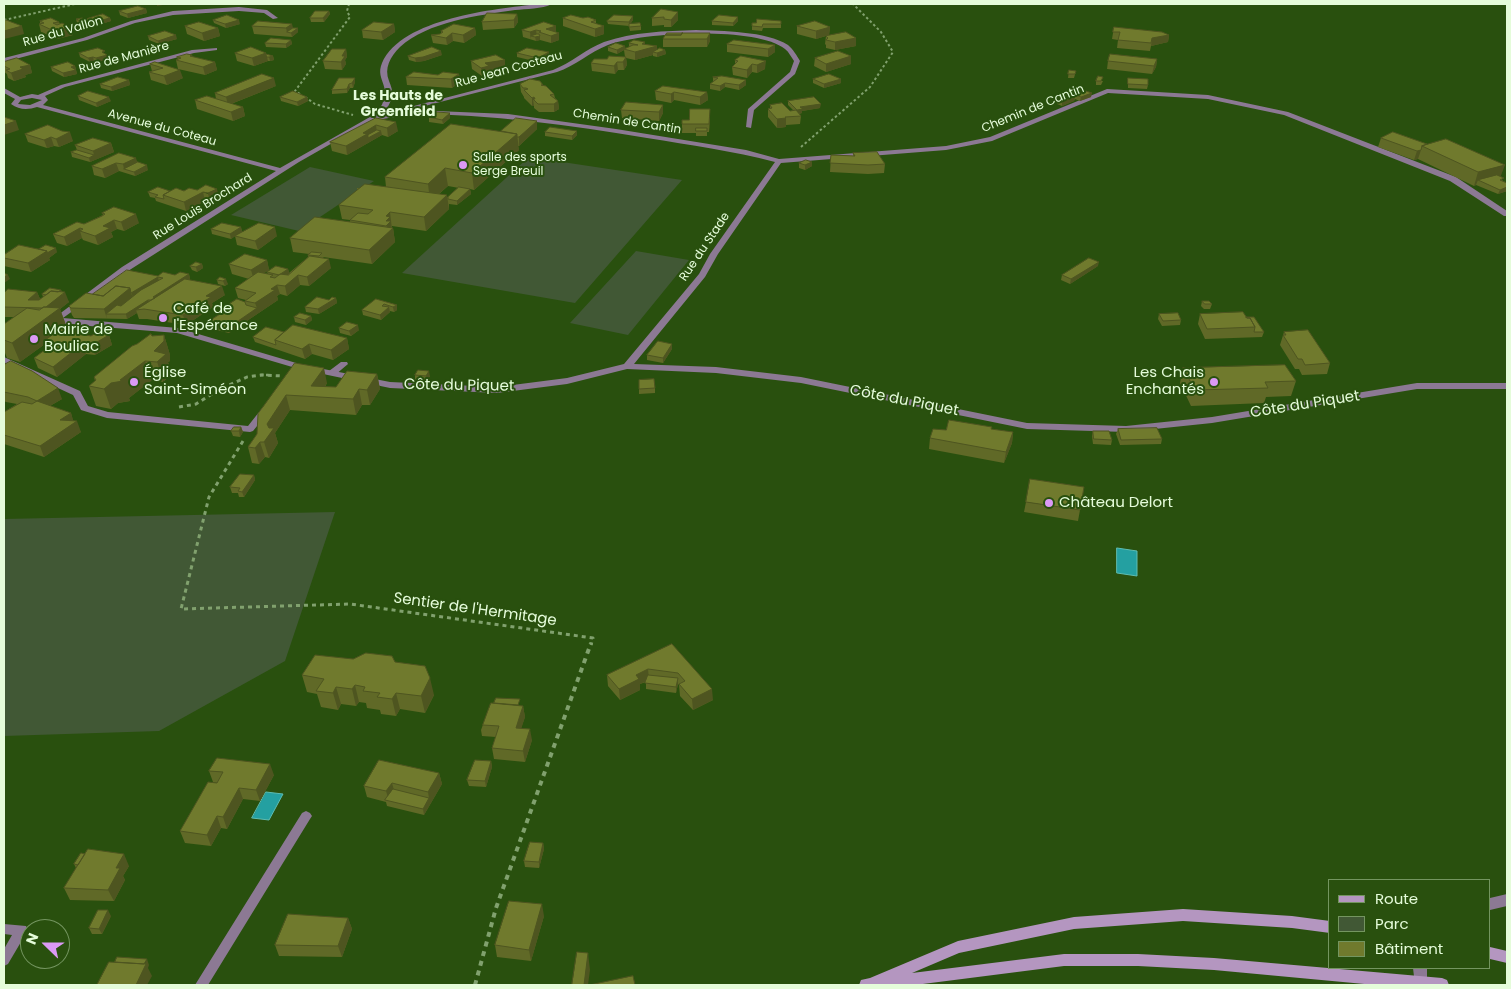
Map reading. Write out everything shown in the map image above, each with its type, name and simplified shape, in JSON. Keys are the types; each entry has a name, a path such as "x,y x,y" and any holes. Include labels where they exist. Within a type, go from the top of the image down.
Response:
{"street":[{"path":"367,120 379,114 388,105 391,97 384,74 387,59 397,48 415,35 454,20 549,4"},
{"name":"Rue du Vallon","path":"4,60 66,44 133,22 173,13 239,9 265,11 274,18"},
{"name":"Rue Jean Cocteau","path":"367,120 387,113 555,72 575,63 605,44 633,36 665,33 724,33 757,36 787,46 797,61 792,73 754,104 749,114 749,127"},
{"name":"Rue de Manière","path":"19,98 40,96 63,86 194,51 216,49"},
{"path":"4,90 19,98 14,104 4,105"},
{"name":"Chemin de Cantin","path":"367,120 427,112 508,116 746,152 779,161 946,148 992,140 1107,91 1208,97 1286,113 1453,179 1507,214"},
{"path":"36,105 45,100 40,96"},
{"name":"Avenue du Coteau","path":"14,104 22,107 36,105 282,171"},
{"name":"Rue Louis Brochard","path":"56,320 125,269 367,120"},
{"name":"Rue du Stade","path":"627,366 702,275 714,254 779,161"},
{"name":"Côte du Piquet","path":"39,321 56,320 178,331 302,367 390,385 497,390 567,381 627,366 716,370 801,380 1027,426 1126,430 1212,420 1417,386 1507,386"},
{"path":"4,360 77,393 84,408 107,415 250,429 271,402"},
{"path":"291,377 302,367"},
{"path":"1491,904 1507,900"},
{"path":"866,985 958,947 1074,922 1183,915 1292,922 1328,927"},
{"path":"1491,953 1507,957"},
{"path":"866,985 1064,960 1138,960 1205,964 1442,985"},
{"path":"1420,969 1421,983"}],"lane":[{"path":"332,373 344,364"},
{"path":"201,985 306,816"},
{"path":"4,929 22,930 4,960"}],"path":[{"path":"4,20 75,4"},
{"path":"349,4 347,11 350,17 295,91 315,104 367,120"},
{"path":"779,161 812,139 870,87 893,52 881,32 853,4"},
{"path":"178,408 196,404 220,389 247,377 262,375 291,377"},
{"name":"Sentier de l'Hermitage","path":"250,429 209,497 181,609 350,604 593,638 496,908 475,985"}],"green space":[{"path":"529,157 682,180 575,303 402,273"},
{"path":"310,167 374,181 299,231 231,215"},
{"path":"636,251 689,260 628,335 570,323"},
{"path":"335,512 285,661 159,731 4,736 4,519"}],"water":[{"path":"1117,548 1137,551 1137,576 1117,573"},
{"path":"266,792 283,794 269,820 252,818"}],"building":[{"path":"138,6 146,9 127,14 119,11"},
{"path":"661,9 678,12 671,20 664,19 664,17 652,18"},
{"path":"315,11 329,11 323,18 310,18"},
{"path":"487,13 517,14 514,20 482,22"},
{"path":"103,14 110,18 87,24 76,19 85,19"},
{"path":"227,15 239,20 225,24 213,20"},
{"path":"571,15 583,18 588,17 596,20 591,22 604,26 595,29 563,18"},
{"path":"614,15 633,16 629,22 607,21"},
{"path":"719,15 738,17 733,23 712,21"},
{"path":"51,18 59,22 53,23 57,25 62,23 70,27 54,31 39,24 44,23 40,21"},
{"path":"757,19 781,21 781,24 763,24 762,27 752,26 752,23 756,23"},
{"path":"4,21 22,26 4,31"},
{"path":"258,21 292,24 286,28 252,26"},
{"path":"815,21 830,27 816,31 797,26"},
{"path":"199,22 218,28 202,33 185,26"},
{"path":"374,22 394,24 381,32 362,30"},
{"path":"544,22 556,26 546,29 559,33 551,36 539,32 541,31 530,32 522,30"},
{"path":"640,23 641,26 629,27 629,24"},
{"path":"454,24 475,28 463,35 452,33 446,38 431,35 440,34 443,32 441,31"},
{"path":"1114,27 1162,32 1169,35 1152,38 1151,43 1118,40 1120,32 1113,32"},
{"path":"293,28 298,28 291,33 287,32"},
{"path":"165,31 176,35 158,41 148,36"},
{"path":"846,32 856,38 835,42 826,40 828,38 826,36"},
{"path":"667,33 682,33 681,35 666,35"},
{"path":"682,33 710,33 707,39 663,39 665,35 681,35"},
{"path":"271,38 291,40 286,44 265,43"},
{"path":"634,40 645,42 642,44 657,46 635,52 624,49 638,45 629,43"},
{"path":"734,40 775,45 768,49 727,44"},
{"path":"616,43 625,46 617,50 608,47"},
{"path":"251,47 266,53 252,58 235,53"},
{"path":"432,47 441,51 423,57 415,58 408,56"},
{"path":"98,48 105,51 102,52 107,55 88,58 79,53"},
{"path":"527,48 549,52 538,58 517,53"},
{"path":"660,48 665,50 657,53 653,52"},
{"path":"332,49 346,49 342,56 345,56 341,62 323,61"},
{"path":"838,51 851,56 826,64 815,58"},
{"path":"187,54 215,62 203,67 176,60 181,58 177,57"},
{"path":"1110,54 1157,59 1154,66 1108,61"},
{"path":"496,55 505,60 485,63 489,66 481,68 471,61"},
{"path":"609,56 626,57 623,62 617,62 614,66 591,63 594,59 607,59"},
{"path":"741,56 766,61 757,65 752,64 747,70 732,67 738,61 735,60"},
{"path":"17,58 30,65 20,67 23,69 11,73 6,70 10,69 4,66 4,62"},
{"path":"68,62 75,66 71,67 76,70 63,73 51,67"},
{"path":"155,62 180,70 164,76 149,72 163,68 150,64"},
{"path":"1069,70 1076,71 1075,74 1068,74"},
{"path":"414,72 438,75 443,72 459,74 451,79 406,77"},
{"path":"262,74 274,78 226,97 215,93"},
{"path":"829,74 841,79 824,84 813,79"},
{"path":"722,76 746,80 739,85 725,83 720,86 710,84 718,78 713,77"},
{"path":"1098,76 1103,77 1101,81 1096,81"},
{"path":"118,77 129,80 111,87 100,84"},
{"path":"339,78 355,78 347,89 332,90"},
{"path":"1128,78 1148,79 1148,85 1128,84"},
{"path":"530,79 540,81 543,85 541,85 546,86 554,94 550,95 558,101 554,104 538,104 533,99 535,99 534,97 532,98 524,90 528,89 523,88 520,84"},
{"path":"663,86 707,92 700,97 674,92 671,94 655,91"},
{"path":"1083,90 1092,93 1081,97 1074,94"},
{"path":"88,91 109,97 96,103 78,96"},
{"path":"293,91 307,97 297,102 280,97"},
{"path":"1070,95 1075,97 1062,102 1057,100"},
{"path":"207,96 243,107 231,112 195,100"},
{"path":"814,97 821,104 800,107 803,109 797,110 788,101"},
{"path":"626,102 663,105 659,112 621,110"},
{"path":"782,103 790,111 796,110 801,116 777,119 768,109 772,108 770,105"},
{"path":"690,109 710,109 709,124 682,124 682,120 689,120"},
{"path":"437,112 450,113 442,120 429,117"},
{"path":"4,117 16,121 4,125"},
{"path":"376,118 396,122 387,128 376,125 363,133 367,134 346,146 330,142"},
{"path":"516,118 537,121 519,137 517,137 517,134 501,131"},
{"path":"451,124 517,134 472,173 445,168 428,184 385,177"},
{"path":"48,125 70,132 56,139 51,137 44,140 25,134"},
{"path":"550,127 577,131 572,136 545,132"},
{"path":"696,128 707,128 707,131 696,131"},
{"path":"377,130 381,131 368,138 368,135"},
{"path":"1393,132 1427,144 1417,151 1381,138"},
{"path":"93,138 111,143 93,151 75,145"},
{"path":"1446,139 1505,165 1478,172 1422,146"},
{"path":"77,150 94,155 89,158 71,152"},
{"path":"877,152 885,164 830,163 831,155 855,156 853,153"},
{"path":"119,153 136,158 123,164 116,163 102,169 92,166"},
{"path":"806,160 812,162 805,165 799,163"},
{"path":"138,162 147,165 134,172 124,169"},
{"path":"1497,175 1504,178 1500,180 1507,183 1507,187 1500,190 1478,180"},
{"path":"365,184 447,195 424,217 390,212 386,216 390,217 386,221 391,221 386,226 350,220 358,213 368,214 373,210 339,205"},
{"path":"206,185 217,189 208,193 203,192 184,202 163,195 176,188 184,191 189,188 197,190"},
{"path":"158,187 170,191 163,195 164,199 155,197 158,195 148,192"},
{"path":"459,187 470,189 457,201 448,199 448,197"},
{"path":"114,207 136,214 121,222 114,220 103,226 110,228 95,236 80,231 83,229 80,228 64,237 53,234 77,222 84,224 102,216 105,214 102,213"},
{"path":"315,217 393,228 369,250 290,238"},
{"path":"222,223 241,227 230,234 211,229"},
{"path":"259,223 275,227 255,241 235,236"},
{"path":"19,245 47,251 28,263 4,258 4,255"},
{"path":"46,245 56,248 47,253 47,251 39,249"},
{"path":"312,252 322,253 319,256 308,255"},
{"path":"245,254 267,260 251,270 229,264"},
{"path":"310,256 329,259 307,277 298,275 285,286 277,285 271,289 275,290 255,303 245,301 256,293 235,288 258,272 273,275 270,277 275,278 280,274 288,275"},
{"path":"1089,258 1099,262 1071,279 1062,275"},
{"path":"196,262 202,264 196,267 190,266"},
{"path":"276,266 288,269 279,275 267,272"},
{"path":"127,270 158,276 163,272 175,275 180,272 189,274 153,297 155,298 148,300 126,314 106,314 117,305 121,306 141,290 163,278 158,277 131,293 130,288 116,286 103,296 93,294"},
{"path":"220,277 226,279 223,281 217,280"},
{"path":"185,279 222,286 206,296 211,297 183,315 144,309 136,310"},
{"path":"116,286 130,288 104,309 71,308 69,306 86,293 103,296"},
{"path":"50,288 61,290 58,292 51,291 46,295 42,294"},
{"path":"8,289 37,292 28,300 39,300 51,291 65,292 42,308 4,307 4,293"},
{"path":"317,297 329,300 332,297 336,298 318,309 305,307"},
{"path":"237,299 245,302 246,305 257,308 228,328 206,323 220,314 217,312"},
{"path":"376,299 397,305 393,307 384,304 382,306 389,307 380,315 362,310"},
{"path":"1202,301 1209,301 1212,304 1205,304"},
{"path":"44,307 60,308 12,343 4,340 4,324 27,308 39,310"},
{"path":"1243,312 1247,318 1250,318 1255,327 1207,329 1200,314"},
{"path":"300,313 311,316 305,320 294,317"},
{"path":"1178,313 1181,320 1163,321 1159,314"},
{"path":"1246,317 1254,317 1264,332 1254,332 1255,327 1250,318"},
{"path":"347,322 358,325 349,331 339,328"},
{"path":"67,325 79,327 72,332 91,336 99,331 109,335 92,345 82,344 53,367 34,358 54,343 44,341"},
{"path":"293,325 347,338 331,350 309,344 302,349 275,340"},
{"path":"266,327 284,332 275,340 276,345 253,337"},
{"path":"1308,330 1330,363 1305,365 1302,359 1298,359 1283,335 1286,335 1284,332"},
{"path":"151,334 152,336 164,335 164,341 154,351 166,354 157,362 145,361 120,380 123,381 111,383 104,389 89,386 96,380 94,377 132,346"},
{"path":"658,341 672,344 663,358 647,355"},
{"path":"11,361 32,371 58,388 37,401 4,392 4,365"},
{"path":"295,363 324,368 311,386 336,387 347,371 377,374 367,390 359,389 353,399 286,395 267,424 269,428 274,428 264,442 260,442 255,448 248,447 257,434 258,414"},
{"path":"1285,365 1296,381 1265,382 1268,388 1195,390 1183,368"},
{"path":"418,370 429,371 426,376 415,375"},
{"path":"654,379 655,388 639,389 639,380"},
{"path":"37,401 71,413 60,420 77,421 40,446 4,435 4,412 22,402 32,404"},
{"path":"949,420 1013,432 1006,452 930,438 933,429 946,430"},
{"path":"234,427 241,427 239,431 231,431"},
{"path":"1157,428 1162,439 1121,440 1118,429"},
{"path":"1093,431 1109,431 1112,440 1094,439"},
{"path":"240,474 254,475 242,492 238,491 240,488 230,487"},
{"path":"1030,479 1084,487 1080,510 1026,502"},
{"path":"672,644 712,689 692,699 679,684 685,681 678,673 648,669 636,675 639,679 619,689 607,675"},
{"path":"366,653 392,656 395,662 425,666 430,678 421,696 396,693 392,699 377,697 380,693 363,691 365,687 355,685 352,689 336,687 333,693 316,691 324,679 302,675 315,655 353,659"},
{"path":"648,675 678,678 676,687 645,683"},
{"path":"496,698 520,699 518,705 494,703"},
{"path":"491,703 523,706 516,728 530,729 523,751 492,748 499,726 483,725"},
{"path":"217,758 270,764 256,790 239,788 223,817 217,816 207,835 180,831 208,782 217,783 223,772 209,771"},
{"path":"379,760 439,773 428,792 392,783 386,791 364,786"},
{"path":"475,760 491,761 485,781 467,780"},
{"path":"393,789 429,798 423,809 385,800"},
{"path":"530,842 543,843 539,862 524,861"},
{"path":"88,849 124,854 116,868 120,868 108,890 64,888"},
{"path":"81,853 85,854 78,865 74,864"},
{"path":"509,901 542,904 529,950 495,945"},
{"path":"98,910 108,910 99,929 89,928"},
{"path":"288,914 348,918 338,946 275,945"},
{"path":"577,952 588,953 584,985 572,985"},
{"path":"117,957 147,959 144,964 115,962"},
{"path":"109,962 146,964 136,985 97,985"},
{"path":"633,976 635,985 590,985"}],"place":[{"name":"Salle des sports Serge Breuil","path":"463,165"},
{"name":"Café de l'Espérance","path":"163,318"},
{"name":"Mairie de Bouliac","path":"34,339"},
{"name":"Église Saint-Siméon","path":"134,382"},
{"name":"Les Chais Enchantés","path":"1214,382"},
{"name":"Château Delort","path":"1049,503"}],"district":[{"name":"Les Hauts de Greenfield","path":"398,104"}]}
